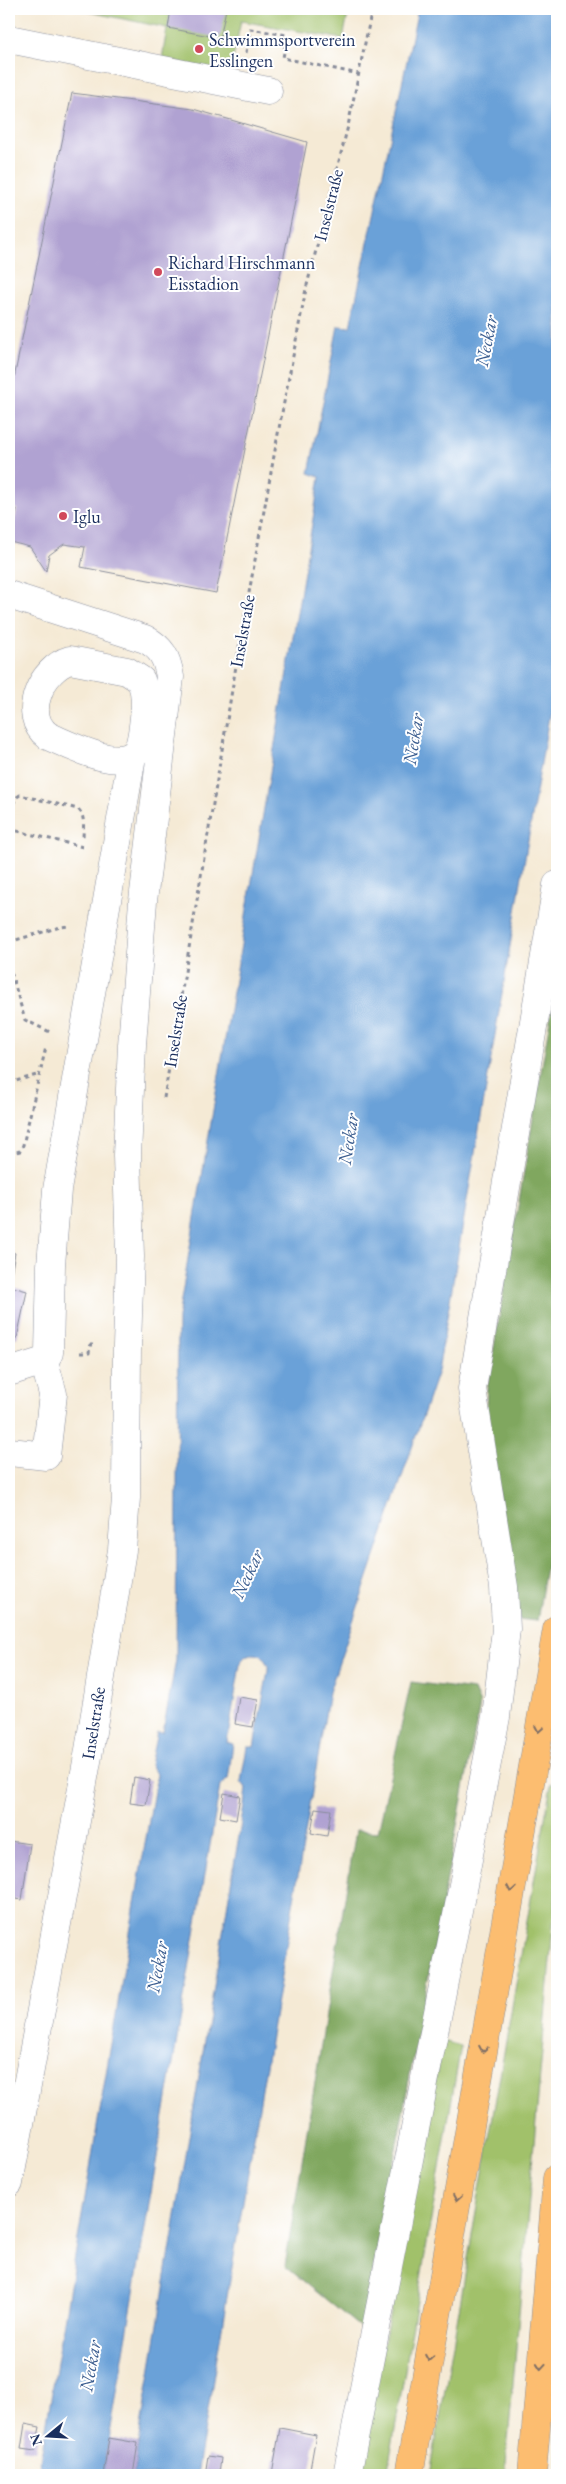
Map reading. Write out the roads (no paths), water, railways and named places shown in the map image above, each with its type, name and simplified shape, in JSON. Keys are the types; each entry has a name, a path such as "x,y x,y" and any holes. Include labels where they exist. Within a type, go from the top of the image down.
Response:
{"highway":[{"path":"409,2475 557,1629"},
{"path":"532,2475 557,2178"}],"lane":[{"path":"9,39 268,92"},
{"path":"9,595 130,632 156,645 163,654 170,676 144,747 57,1190 51,1265 47,1357 53,1394 46,1456 10,1452"},
{"name":"Inselstraße","path":"9,2183 88,1756 122,1550 126,1498 127,1346 130,1257 128,1120 143,901 153,809 144,747"},
{"path":"347,2475 496,1717 503,1672 506,1629 504,1587 472,1389 557,885"},
{"path":"9,1372 47,1357"}],"water":[{"name":"Neckar","path":"418,9 557,9 557,669 438,1371 329,1692 197,2475 133,2475 244,1805 246,1788 241,1781 247,1747 254,1747 268,1671 268,1665 262,1656 254,1654 246,1656 240,1665 227,1742 233,1744 228,1779 220,1786 103,2475 38,2475 157,1775 150,1765 157,1732 163,1732 176,1660 178,1318 320,477 309,473 338,326 350,327"}],"place":[{"name":"Schwimmsportverein Esslingen","path":"199,49"},
{"name":"Richard Hirschmann Eisstadion","path":"158,272"},
{"name":"Iglu","path":"63,516"}]}
